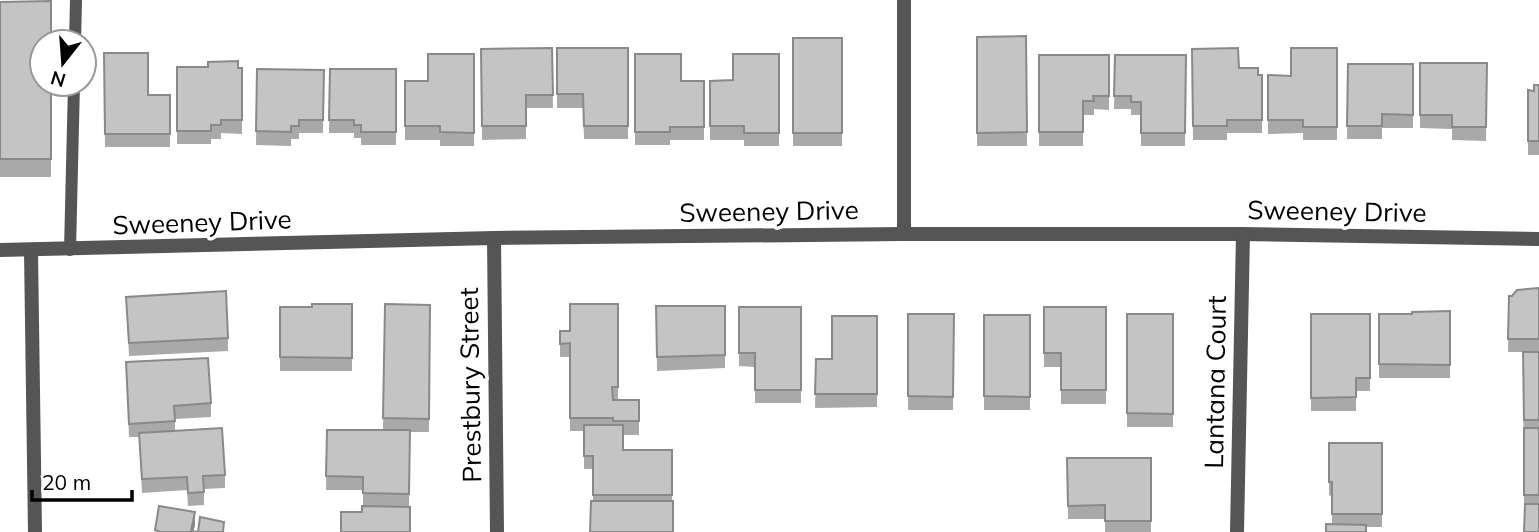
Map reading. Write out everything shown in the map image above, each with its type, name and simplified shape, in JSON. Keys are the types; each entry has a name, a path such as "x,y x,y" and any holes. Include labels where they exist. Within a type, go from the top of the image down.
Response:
{"street":[{"path":"904,0 904,234"},
{"name":"Sweeney Drive","path":"0,250 494,238 904,234 1243,234 1539,239"},
{"name":"Lantana Court","path":"1237,532 1243,234"},
{"name":"Prestbury Street","path":"494,238 496,532"},
{"path":"31,251 35,532"}],"lane":[{"path":"75,28 76,0"},
{"path":"70,250 74,98"}],"building":[{"path":"51,1 51,28 28,28 28,98 51,98 51,159 0,159 0,2"},
{"path":"1026,36 1027,132 977,133 977,37"},
{"path":"793,38 842,38 842,133 793,133"},
{"path":"552,48 553,95 526,95 526,126 482,126 481,49"},
{"path":"557,48 628,48 628,126 584,126 583,94 557,94"},
{"path":"1238,48 1239,68 1258,68 1258,75 1262,75 1262,120 1227,120 1227,126 1193,126 1192,49"},
{"path":"1291,48 1337,48 1337,127 1303,127 1303,120 1268,120 1268,75 1291,76"},
{"path":"104,53 148,53 148,95 170,95 170,134 105,134"},
{"path":"428,54 474,54 474,133 440,132 440,126 405,126 405,81 428,81"},
{"path":"635,54 681,54 681,81 704,81 704,127 670,127 670,132 635,132"},
{"path":"733,54 779,54 779,133 744,133 744,126 710,126 710,81 733,80"},
{"path":"1039,55 1109,55 1109,96 1093,96 1094,101 1083,101 1083,132 1039,132"},
{"path":"1115,55 1186,55 1185,133 1141,133 1141,102 1131,102 1131,96 1114,96"},
{"path":"238,61 238,68 242,68 242,120 221,120 221,125 211,125 211,131 177,131 177,67 208,67 208,62"},
{"path":"1420,63 1487,63 1486,127 1452,127 1452,115 1420,115"},
{"path":"1348,64 1413,64 1413,115 1382,114 1382,126 1347,126"},
{"path":"257,69 324,70 323,120 299,120 299,126 291,126 291,132 256,131"},
{"path":"330,69 396,69 396,132 361,132 361,125 354,125 354,120 329,120"},
{"path":"1534,85 1539,85 1539,141 1528,141 1528,90 1534,91"},
{"path":"1539,288 1539,339 1508,339 1509,296 1517,290"},
{"path":"226,291 228,338 129,343 126,297"},
{"path":"312,304 352,304 352,358 280,357 280,307 312,307"},
{"path":"385,304 430,305 429,419 383,418"},
{"path":"570,304 618,304 618,387 612,387 613,400 639,400 639,421 570,418 570,343 560,344 560,331 570,331"},
{"path":"656,306 725,306 725,355 657,357"},
{"path":"739,307 801,307 801,390 755,390 755,353 739,353"},
{"path":"1044,307 1106,307 1106,390 1061,390 1061,353 1044,353"},
{"path":"1450,311 1450,365 1379,364 1379,314"},
{"path":"908,314 954,314 953,397 908,396"},
{"path":"1127,314 1173,314 1173,414 1127,413"},
{"path":"1311,314 1370,314 1370,378 1356,378 1356,397 1311,398"},
{"path":"984,315 1030,315 1030,397 984,396"},
{"path":"832,316 877,316 877,394 815,394 816,359 832,359"},
{"path":"1523,352 1539,352 1539,420 1524,420"},
{"path":"208,358 211,403 174,406 175,421 129,424 126,362"},
{"path":"584,425 623,425 623,450 672,450 672,495 593,495 593,456 584,456"},
{"path":"222,428 225,475 203,476 204,492 188,493 187,477 142,479 139,433"},
{"path":"1524,428 1539,428 1539,495 1524,495"},
{"path":"327,430 410,430 409,494 363,493 363,477 326,476"},
{"path":"1329,443 1382,443 1382,514 1332,514"},
{"path":"1067,458 1151,458 1151,521 1105,521 1105,505 1068,506"},
{"path":"591,501 673,501 673,532 590,532"},
{"path":"1525,504 1539,504 1539,532 1524,532"},
{"path":"159,506 195,512 191,531 198,532 155,530"},
{"path":"362,506 410,507 410,532 341,532 341,512 362,512"},
{"path":"200,517 224,522 223,532 198,532"},
{"path":"1326,524 1366,525 1366,532 1326,532"}]}
